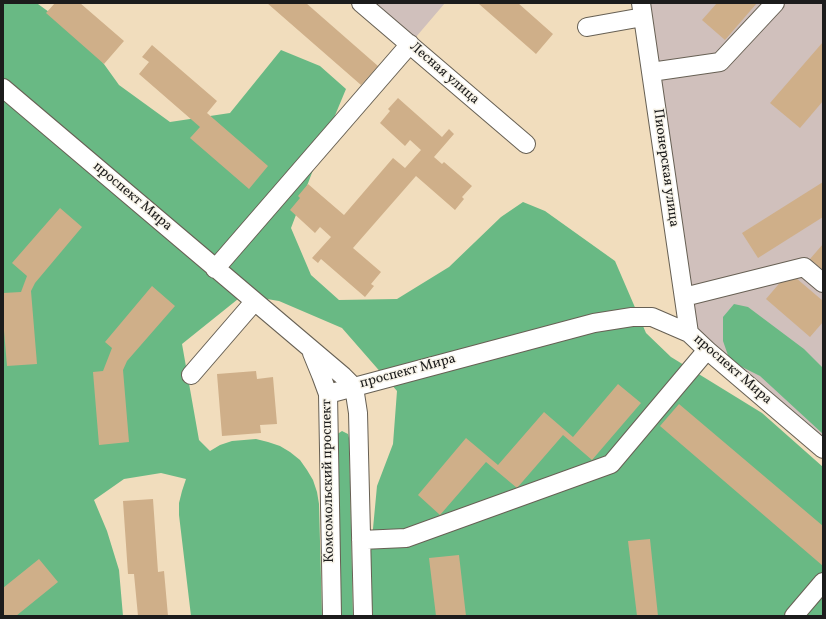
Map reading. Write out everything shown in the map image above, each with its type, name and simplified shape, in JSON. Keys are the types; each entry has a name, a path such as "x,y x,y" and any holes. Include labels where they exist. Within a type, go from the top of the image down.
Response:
{"street":[{"name":"Лесная улица","path":"361,3 526,144"},
{"path":"651,72 720,62 775,3"},
{"path":"587,27 642,10"},
{"name":"Пионерская улица","path":"642,10 689,332"},
{"path":"215,268 410,44"},
{"name":"проспект Мира","path":"3,88 310,350 343,376 354,387 594,322 632,317 652,317 689,332 707,350 823,449"},
{"path":"684,296 804,266 823,283"},
{"path":"191,375 254,302"},
{"name":"Комсомольский проспект","path":"310,350 322,374 328,394 332,616"},
{"path":"361,540 406,538 611,464 707,350"},
{"path":"328,394 354,387"},
{"name":"Комсомольский проспект","path":"354,387 358,413 363,616"},
{"path":"794,616 823,582"}],"shaded area":[{"path":"361,3 445,3 410,44"},
{"path":"641,3 823,3 823,449 689,333"}],"green space":[{"path":"3,3 38,4 86,39 119,85 170,122 230,113 281,50 320,66 346,89 291,228 311,275 339,300 397,299 449,267 501,217 523,202 545,211 615,261 646,333 671,357 762,413 823,467 823,616 373,616 369,571 377,486 393,444 397,391 342,328 279,301 243,295 182,344 199,440 210,451 220,445 232,441 256,439 268,442 280,446 290,452 300,460 307,470 313,480 319,504 322,616 191,616 179,515 179,503 186,479 161,473 124,479 94,500 107,531 119,570 123,616 3,616"},
{"path":"734,304 748,307 804,349 823,368 823,434 760,376 730,361 723,341 723,317"},
{"path":"342,431 348,434 349,438 353,616 340,616 336,435"}],"building":[{"path":"55,3 80,3 124,41 104,64 46,13"},
{"path":"267,3 306,3 378,66 361,85"},
{"path":"518,3 553,34 536,54 479,4"},
{"path":"717,3 757,3 725,40 702,20"},
{"path":"823,42 823,101 800,128 770,103"},
{"path":"152,45 217,101 207,113 268,166 249,189 190,138 200,127 139,74 149,62 142,57"},
{"path":"398,98 442,137 449,129 454,134 434,157 442,164 444,162 472,186 462,197 464,199 455,210 416,176 353,248 381,272 371,284 374,286 365,297 321,259 318,263 312,258 331,237 320,227 315,233 290,210 300,198 298,196 308,184 344,215 393,158 405,168 421,150 410,140 405,146 380,123 390,111 388,109"},
{"path":"823,182 823,217 758,258 742,233"},
{"path":"60,208 82,227 35,283 31,291 37,364 7,366 3,319 3,293 21,292 27,276 12,263"},
{"path":"823,244 823,270 810,259"},
{"path":"789,272 823,301 823,322 810,337 766,299"},
{"path":"152,286 175,306 127,361 123,370 129,442 99,445 93,372 103,371 112,348 105,342"},
{"path":"256,371 257,379 273,377 277,424 260,425 261,433 222,436 217,374"},
{"path":"618,384 641,403 592,460 563,435 517,488 486,462 440,515 418,495 466,438 498,465 544,412 573,437"},
{"path":"679,404 823,526 823,566 660,426"},
{"path":"153,499 158,572 164,571 168,616 138,616 134,574 128,574 123,501"},
{"path":"650,539 658,616 637,616 628,541"},
{"path":"459,555 466,616 436,616 429,558"},
{"path":"39,559 58,582 16,616 3,616 3,588"}]}
